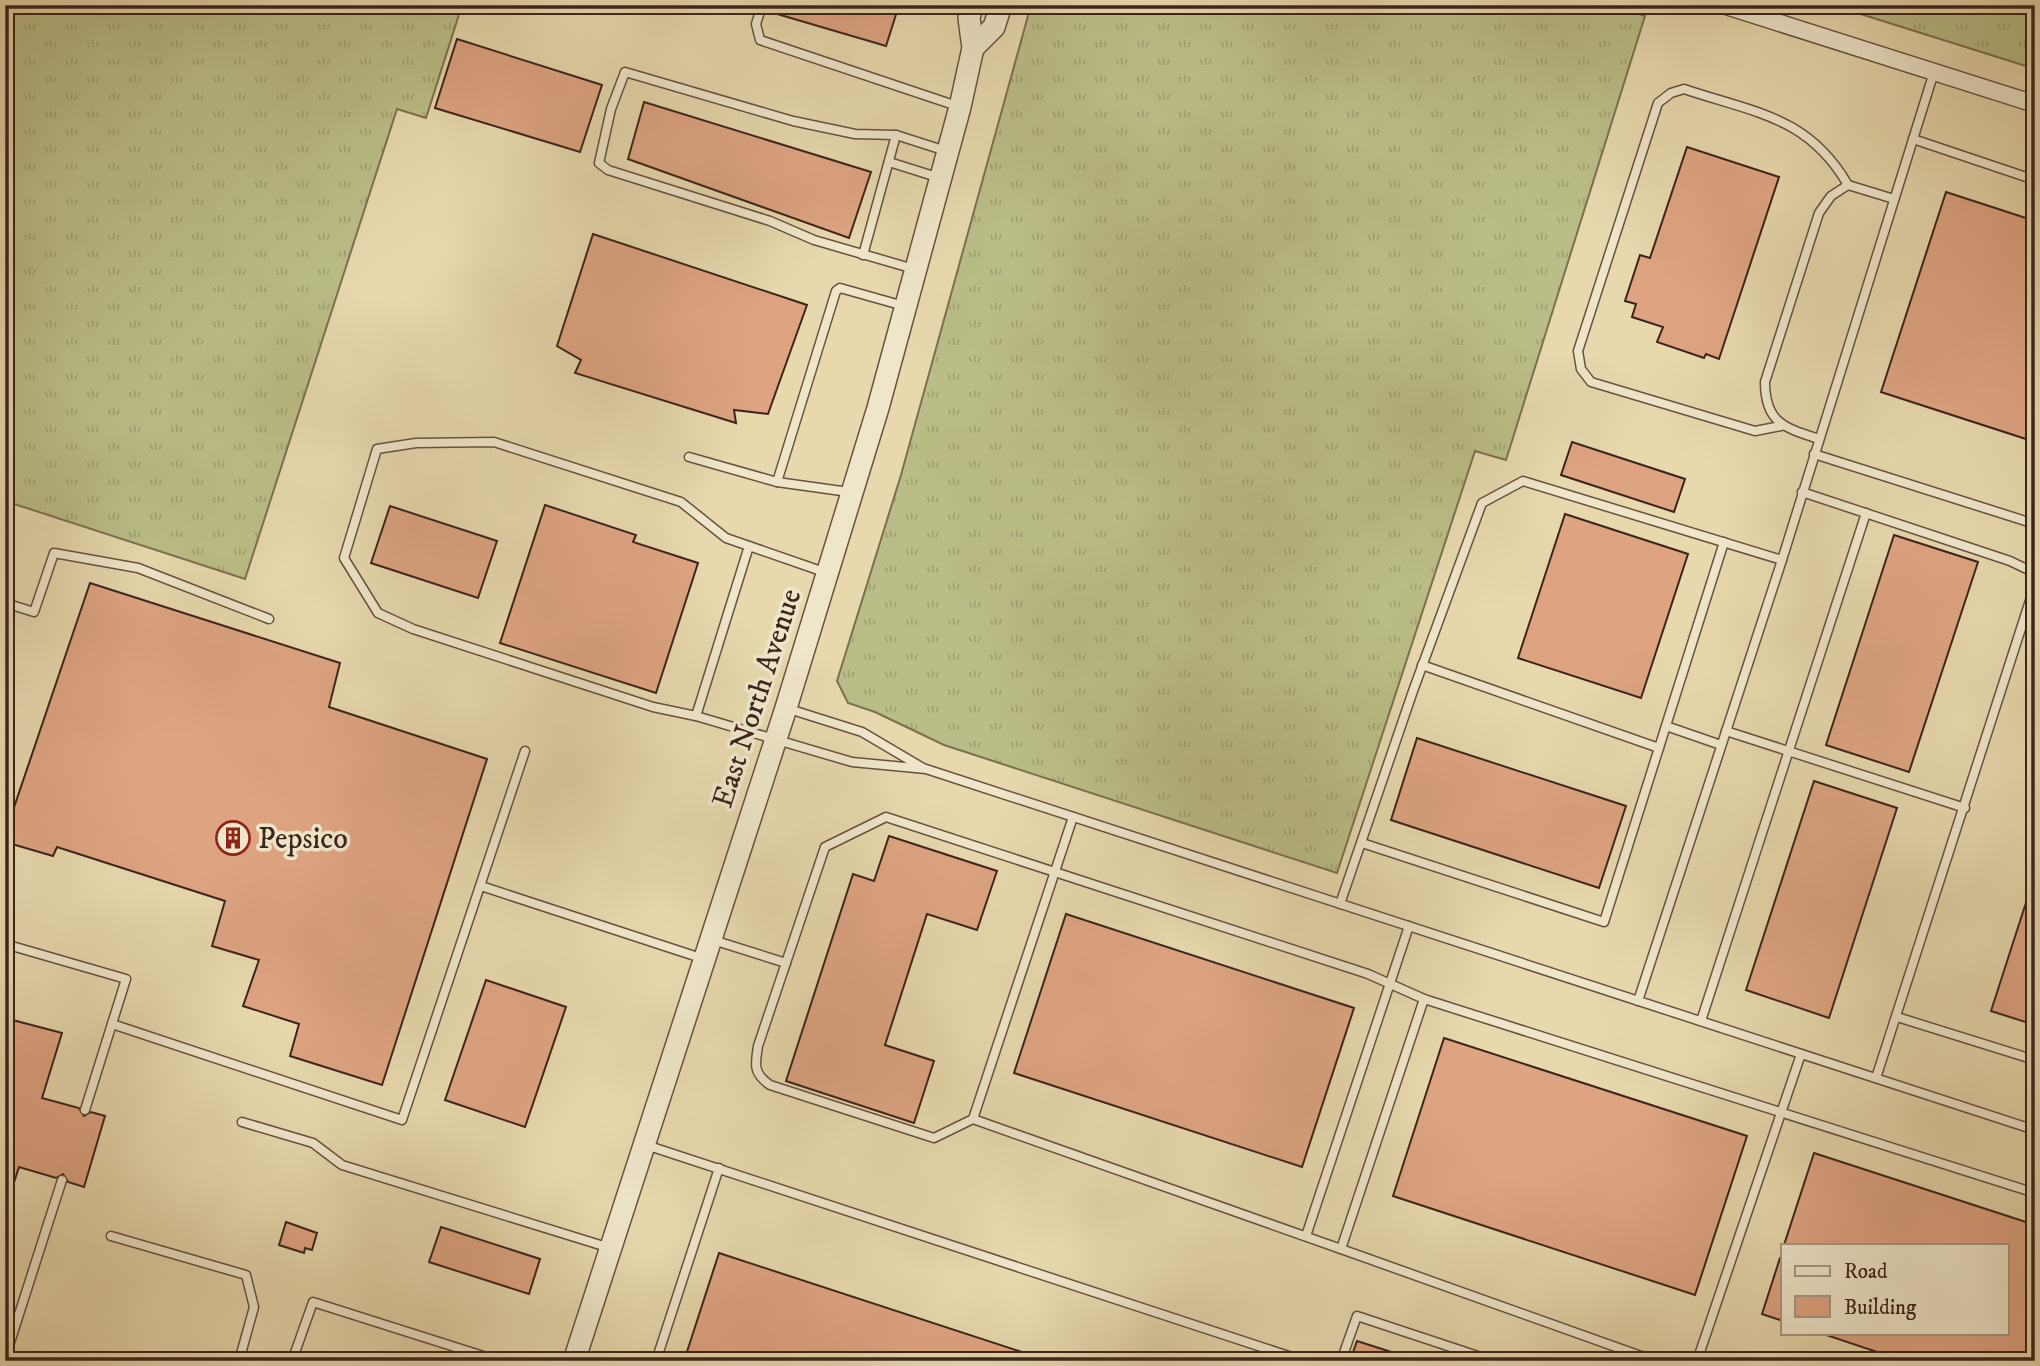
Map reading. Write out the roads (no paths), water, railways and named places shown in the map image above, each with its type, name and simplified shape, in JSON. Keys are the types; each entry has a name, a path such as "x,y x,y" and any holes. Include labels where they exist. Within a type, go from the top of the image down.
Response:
{"street":[{"name":"East North Avenue","path":"574,1361 786,708 907,307 949,152 973,48 969,18 972,5"},
{"name":"East North Avenue","path":"973,48 994,27 1001,5"},
{"path":"1723,5 2035,104"}],"lane":[{"path":"762,5 756,24 760,40 960,107"},
{"path":"917,270 814,240 770,221 608,170 599,163 611,109 625,72 793,121 855,134 896,135 949,152"},
{"path":"1638,1001 1782,560 1934,72"},
{"path":"1819,439 1781,426 1755,431 1591,382 1581,369 1578,351 1658,103 1671,93 1684,89 1794,127 1833,159 1848,186 1894,199"},
{"path":"863,255 896,135"},
{"path":"1913,139 2035,180"},
{"path":"889,162 942,179"},
{"path":"1781,426 1765,401 1765,382 1819,213 1831,197 1848,186"},
{"path":"777,482 836,291 840,288 907,307"},
{"path":"827,573 726,538 681,502 494,442 416,443 377,449 344,558 378,613 413,629 653,707 696,716 852,762 926,769"},
{"path":"1814,454 2035,524"},
{"path":"689,457 777,482 852,493"},
{"path":"1340,904 1422,665 1482,503 1508,487 1524,481 1782,560"},
{"path":"1802,492 2010,561 2035,573"},
{"path":"1701,1021 1866,513"},
{"path":"1362,843 1604,922 1724,542"},
{"path":"696,716 749,546"},
{"path":"5,603 34,612 54,553 138,568 269,619"},
{"path":"1876,1078 2035,586"},
{"path":"1422,665 1659,748"},
{"path":"786,708 862,732 926,769 2035,1130"},
{"path":"1666,726 1721,745"},
{"path":"1726,731 1965,808"},
{"path":"112,1024 402,1120 525,751"},
{"path":"1655,1361 973,1119 933,1138 781,1089 762,1079 754,1069 758,1046 825,847 886,817 1368,974 1389,986 1424,999 2035,1193"},
{"path":"973,1119 1073,817"},
{"path":"481,886 707,949 786,963"},
{"path":"1306,1236 1409,926"},
{"path":"5,944 126,979 85,1110"},
{"path":"1341,1249 1424,999"},
{"path":"1897,1017 2035,1060"},
{"path":"1697,1361 1801,1054"},
{"path":"242,1122 313,1143 342,1165 610,1248"},
{"path":"643,1144 1304,1361"},
{"path":"656,1361 719,1168"},
{"path":"5,1358 62,1180"},
{"path":"111,1236 246,1275 254,1307 239,1361"},
{"path":"292,1361 313,1302 499,1361"},
{"path":"1341,1361 1357,1316 1493,1361"}],"place":[{"name":"Pepsico","path":"233,838"}]}
